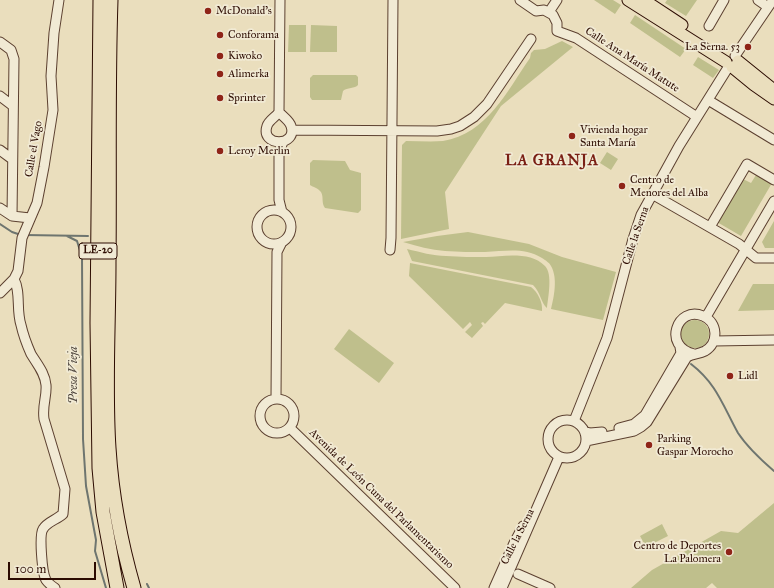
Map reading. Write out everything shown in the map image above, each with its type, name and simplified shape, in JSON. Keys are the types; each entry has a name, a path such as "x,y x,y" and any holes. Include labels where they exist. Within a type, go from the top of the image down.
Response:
{"highway":[{"name":"LE-20","path":"100,0 97,315 99,447 112,535 125,588"},
{"name":"LE-20","path":"111,0 109,447 112,486 134,588"},
{"path":"108,407 113,460 121,508 132,556 142,588"},
{"path":"99,447 102,506 117,588"}],"main road":[{"path":"628,0 732,61 774,90"},
{"path":"637,0 652,10 657,18"},
{"path":"644,0 721,51 754,85 774,99"}],"street":[{"name":"Calle el Vago","path":"0,293 14,279 18,271 23,234 37,203 53,110 51,76 54,32 59,0"},
{"path":"279,116 280,0"},
{"path":"390,250 393,0"},
{"path":"520,0 536,11 544,10 550,12 558,0"},
{"path":"709,26 724,0"},
{"path":"758,0 771,3"},
{"name":"Calle la Serna","path":"574,421 607,338 641,215 697,117 771,3"},
{"name":"Calle Ana María Matute","path":"550,12 556,19 557,31 576,38 697,117"},
{"path":"292,130 437,131 460,126 474,117 487,104 531,39"},
{"path":"0,42 11,50 13,54 12,216"},
{"path":"0,96 13,106"},
{"path":"708,100 774,140"},
{"path":"279,116 290,122 292,130 289,137 279,142"},
{"path":"279,116 269,122 267,130 269,137 279,142"},
{"path":"276,399 275,248 289,236 291,226 289,220 282,212 279,200 279,142"},
{"path":"0,150 12,159"},
{"path":"710,227 747,164 774,180"},
{"path":"652,194 710,227 756,258 774,258"},
{"path":"275,248 262,240 259,235 257,225 262,215 271,210 279,200"},
{"path":"706,317 774,201"},
{"path":"0,208 12,216 30,218"},
{"path":"271,210 282,212"},
{"path":"14,279 17,285 17,306 20,324 31,353 43,374 46,384 46,394 42,408 65,489 63,514 56,520 47,524 42,531 41,537 46,580 55,588"},
{"path":"693,314 700,314 712,323 714,337 711,347 706,351 687,357 651,417 641,427 624,434 586,436 634,424 645,415 681,353 676,337 676,331 682,319 693,314"},
{"path":"714,337 719,334 774,335"},
{"path":"714,337 774,340"},
{"path":"680,347 694,354"},
{"path":"276,399 286,401 293,410 294,420 290,428 280,434 274,434 264,428 261,424 260,412 262,407 266,403 276,399"},
{"path":"562,420 574,421 581,425 586,436 583,449 576,456 568,458 559,457 554,454 549,446 547,437 550,428 555,423 562,420"},
{"name":"Avenida de León Cuna del Parlamentarismo","path":"290,428 455,588"},
{"name":"Calle la Serna","path":"502,588 559,457"},
{"name":"Calle la Serna","path":"494,588 514,543 545,488"},
{"path":"518,574 550,588"}],"green space":[{"path":"594,0 613,0 621,5 615,14"},
{"path":"667,0 697,0 686,16 665,3"},
{"path":"635,15 686,49 680,57 630,23"},
{"path":"289,25 306,25 306,52 288,52"},
{"path":"311,25 337,26 337,52 310,52"},
{"path":"562,41 573,47 501,106 445,192 449,229 401,239 402,145 406,141 443,141 458,137 472,130 484,120 504,97 534,50 545,49"},
{"path":"698,57 719,70 713,78 693,65"},
{"path":"313,75 356,75 358,77 358,85 343,91 341,100 312,100 310,97 310,78"},
{"path":"607,152 618,159 611,170 600,163"},
{"path":"313,160 345,161 350,170 361,173 361,210 358,213 325,208 321,192 310,185 310,163"},
{"path":"756,175 772,183 741,236 717,222 743,179 751,183"},
{"path":"774,221 774,248 765,248 762,242"},
{"path":"468,232 529,244 562,257 616,272 603,320 551,309 555,288 553,271 549,263 528,252 515,250 485,252 445,251 429,249 403,242"},
{"path":"407,249 441,256 486,257 509,255 532,258 545,266 549,275 547,308 533,285 412,261"},
{"path":"410,263 531,287 540,298 542,311 505,303 485,324 483,322 481,323 483,326 472,338 465,332 472,325 470,322 463,329 409,276"},
{"path":"753,284 774,284 774,310 738,311"},
{"path":"695,320 705,324 709,334 705,344 695,348 685,344 681,334 685,324"},
{"path":"349,329 394,363 379,383 334,349"},
{"name":"Centro de Deportes La Palomera","path":"774,503 774,588 717,588 712,583 706,588 631,588 652,570 721,531 738,533"},
{"path":"662,524 668,536 646,547 640,536"}],"waterway":[{"name":"Presa Vieja","path":"0,224 12,232 21,235"},
{"name":"Presa Vieja","path":"25,235 88,236"},
{"name":"Presa Vieja","path":"67,236 77,241 82,257 83,439 86,486 96,540 95,551 106,588"},
{"path":"691,364 707,379 719,396 738,433 754,453 774,471"},
{"name":"Presa Vieja","path":"147,584 149,588"}],"place":[{"name":"McDonald's","path":"208,11"},
{"name":"Conforama","path":"220,35"},
{"name":"La Serna. 53","path":"748,47"},
{"name":"Kiwoko","path":"220,56"},
{"name":"Alimerka","path":"220,74"},
{"name":"Sprinter","path":"220,98"},
{"name":"Vivienda hogar Santa María","path":"572,136"},
{"name":"Leroy Merlin","path":"220,151"},
{"name":"Centro de Menores del Alba","path":"622,186"},
{"name":"Lidl","path":"730,376"},
{"name":"Parking Gaspar Morocho","path":"649,445"},
{"name":"Centro de Deportes La Palomera","path":"729,552"}],"district":[{"name":"LA GRANJA","path":"552,161"}]}
